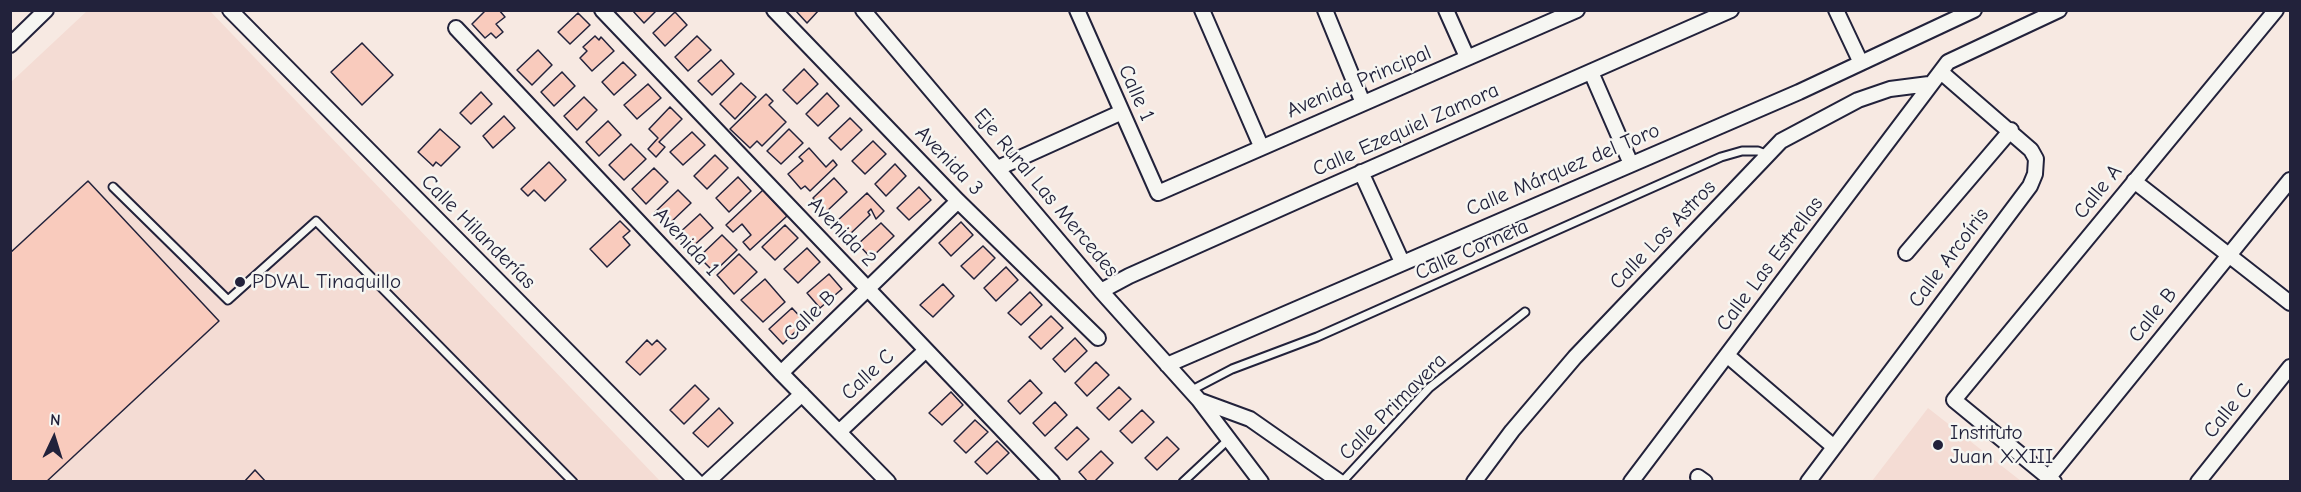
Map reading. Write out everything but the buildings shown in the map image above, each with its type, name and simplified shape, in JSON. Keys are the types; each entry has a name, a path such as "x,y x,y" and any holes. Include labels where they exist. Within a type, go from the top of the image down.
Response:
{"street":[{"path":"10,45 46,10"},
{"name":"Calle Hilanderías","path":"230,10 698,482"},
{"name":"Avenida 2","path":"602,10 1052,482"},
{"name":"Avenida 3","path":"774,10 958,201 1098,338"},
{"name":"Eje Rural Las Mercedes","path":"863,10 1101,291 1195,395 1261,482"},
{"name":"Calle 1","path":"1077,10 1158,193"},
{"path":"1202,10 1261,146"},
{"path":"1325,10 1363,103"},
{"path":"1446,10 1467,57"},
{"name":"Calle Ezequiel Zamora","path":"1101,291 1129,276 1360,172 1731,10"},
{"path":"1836,10 1861,63"},
{"name":"Calle Márquez del Toro","path":"1167,365 1861,63 1974,10"},
{"name":"Calle Las Estrellas","path":"1631,482 1728,356 1929,84 1959,55 2059,10"},
{"name":"Calle A","path":"2051,479 1954,400 2276,10"},
{"name":"Avenida Principal","path":"1158,193 1573,11"},
{"name":"Avenida 1","path":"456,28 781,373 888,482"},
{"path":"1591,72 1631,164"},
{"name":"Calle Arcoíris","path":"1808,482 2030,186 2035,174 2036,159 2011,130 1941,72"},
{"name":"Calle Los Astros","path":"1474,482 1512,431 1575,357 1781,141 1858,100 1890,89 1929,84"},
{"path":"998,168 1122,112"},
{"path":"1906,253 2011,130"},
{"path":"1360,172 1402,262"},
{"name":"Calle B","path":"2051,479 2290,180"},
{"path":"2134,181 2230,253 2290,303"},
{"name":"Calle B","path":"781,373 958,201"},
{"name":"Calle C","path":"839,432 926,350"},
{"path":"1728,356 1834,447"},
{"name":"Calle C","path":"2198,482 2290,367"},
{"path":"707,482 802,394"},
{"path":"1195,395 1250,419 1341,482"}],"lane":[{"name":"Calle Corneta","path":"1195,395 1232,369 1336,329 1712,161 1742,151 1758,151 1767,155"},
{"path":"113,187 228,300 316,221 573,482"},
{"name":"Calle Primavera","path":"1341,482 1429,388 1525,312"},
{"path":"1183,482 1229,439"}],"shaded area":[{"name":"PDVAL Tinaquillo","path":"87,11 210,11 660,481 11,481 10,83"},
{"name":"Instituto Juan XXIII","path":"1928,408 2021,481 1872,481"}],"place":[{"name":"PDVAL Tinaquillo","path":"240,282"},
{"name":"Instituto Juan XXIII","path":"1938,445"}]}
